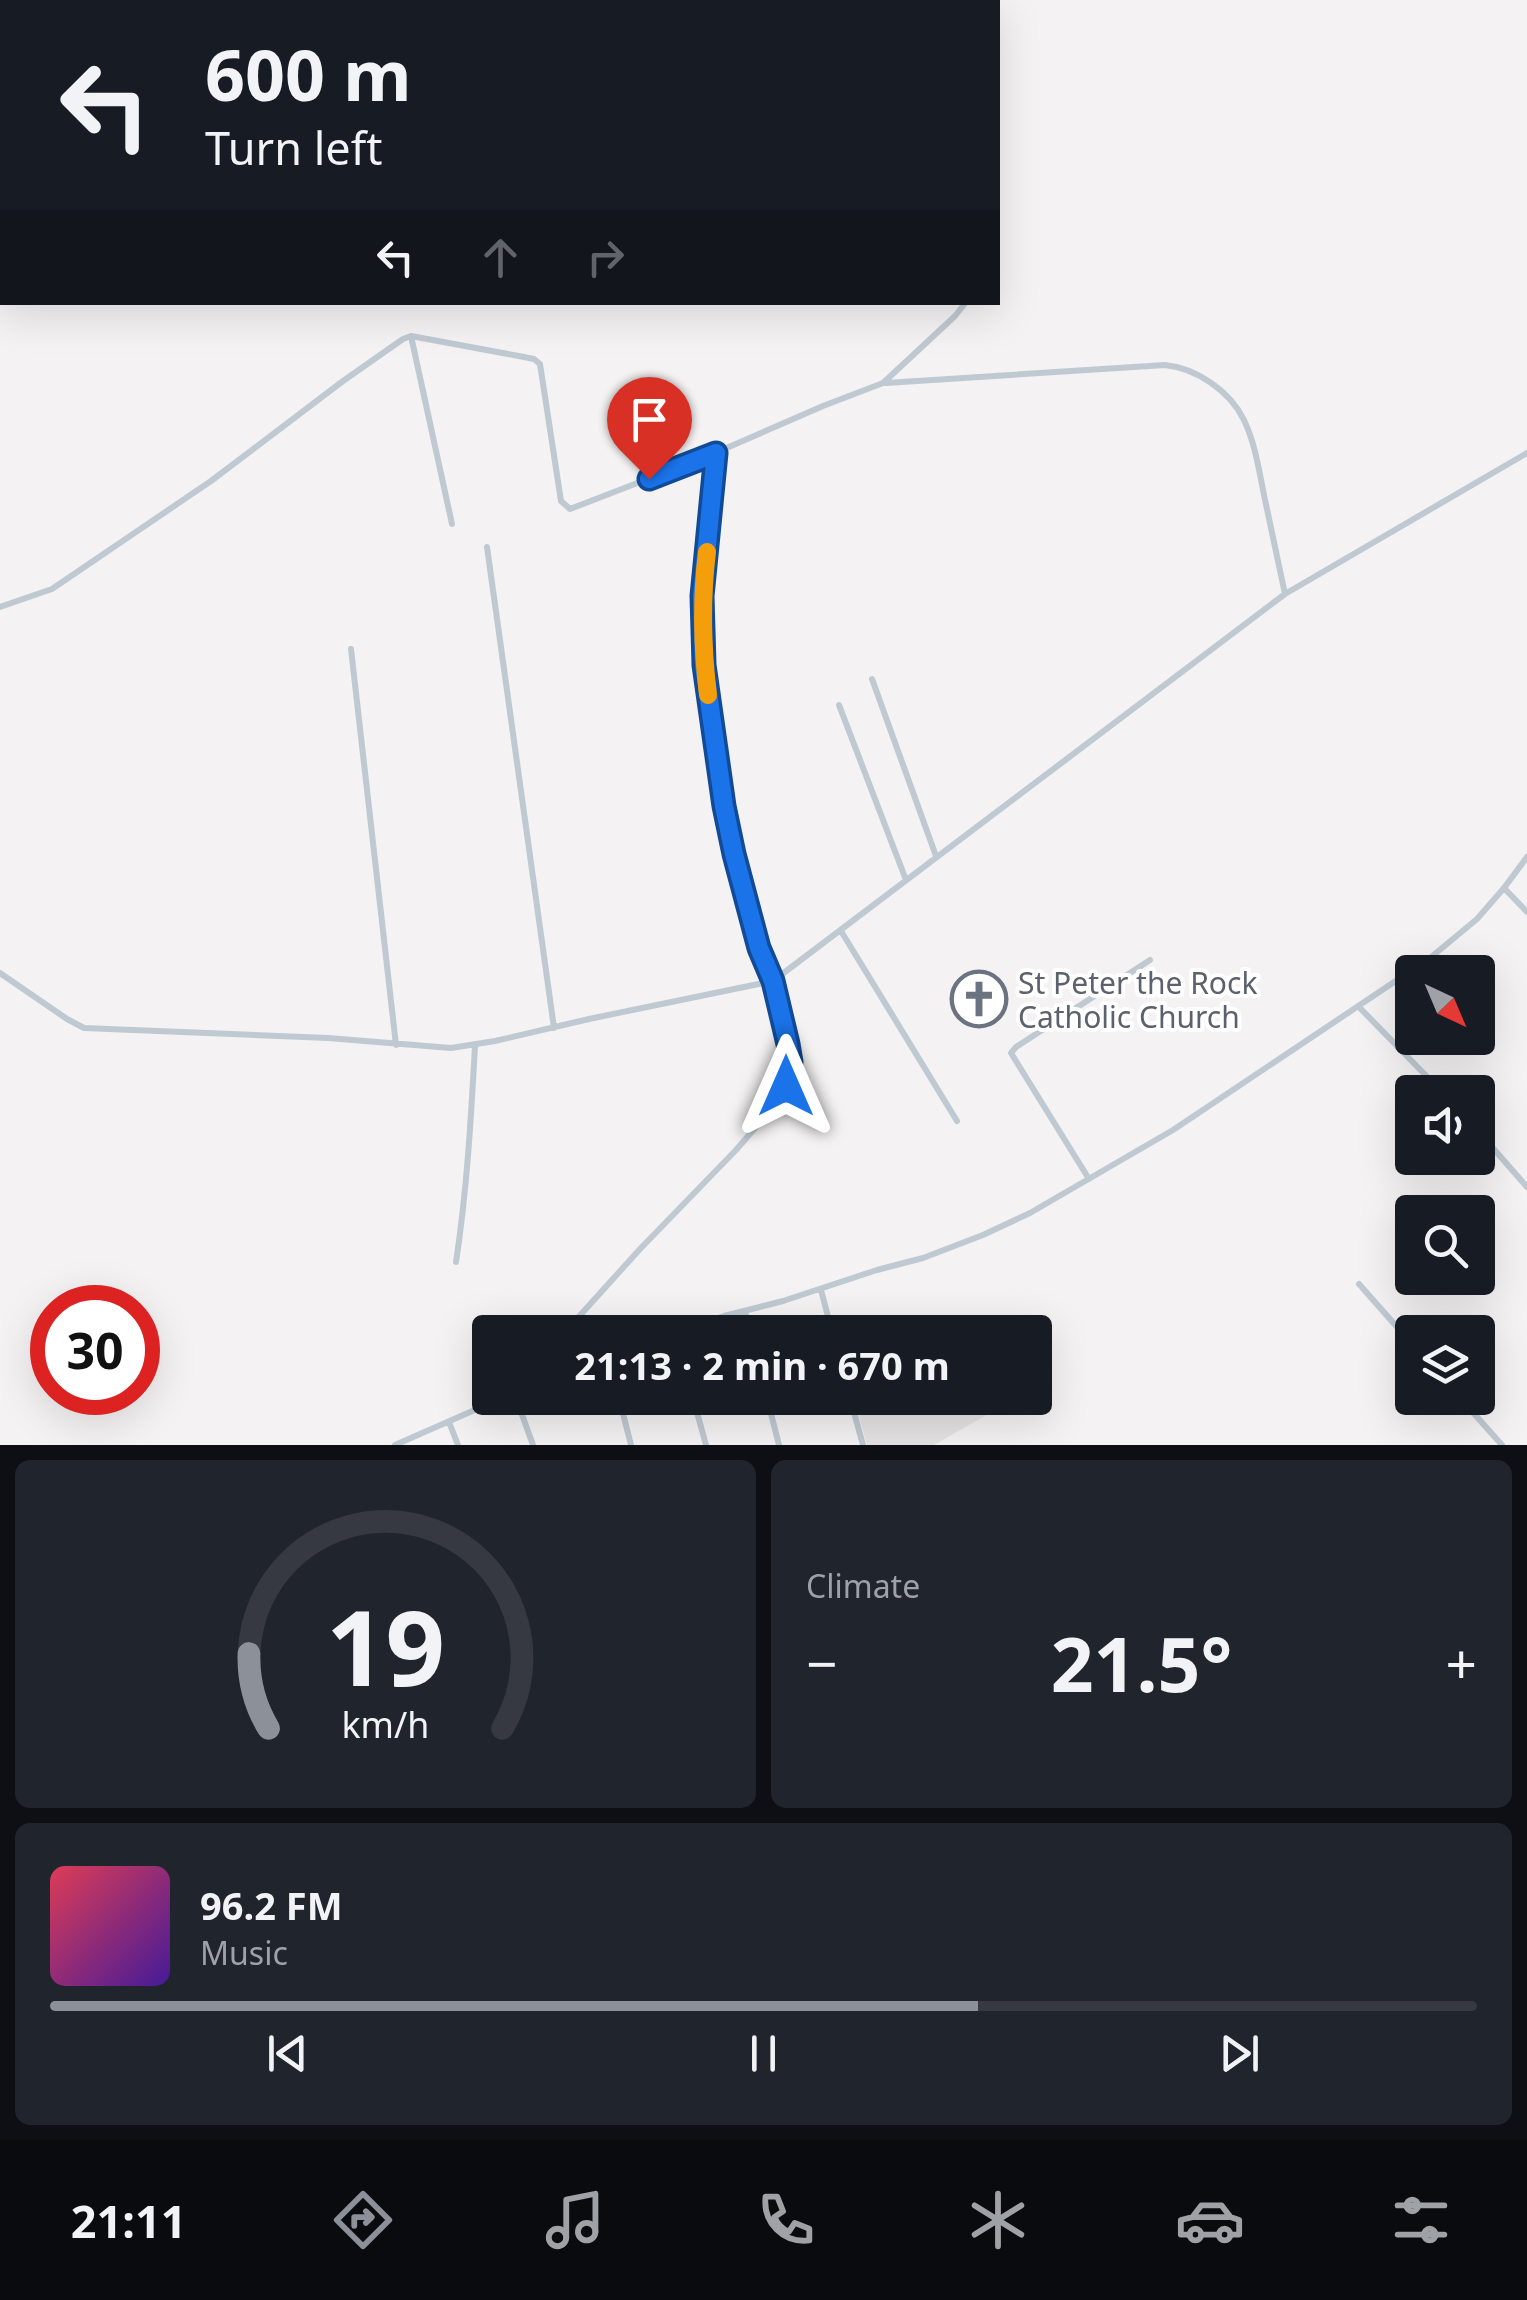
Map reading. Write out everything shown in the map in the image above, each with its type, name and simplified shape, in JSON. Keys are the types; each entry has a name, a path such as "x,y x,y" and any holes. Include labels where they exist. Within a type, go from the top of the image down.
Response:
{"street":[{"path":"883,383 963,305"},
{"path":"0,608 52,589 197,491 342,381 411,336 524,356 540,364 561,501 570,509 883,383 1165,364 1182,367 1225,396 1243,418 1255,452 1285,594"},
{"path":"411,336 452,524"},
{"path":"580,1315 778,1100 786,1086 791,1062 773,981 759,948 734,854 704,665 702,596 716,453"},
{"path":"0,973 84,1028 328,1038 452,1048 773,981 1285,594 1527,453"},
{"path":"487,547 554,1028"},
{"path":"351,649 396,1045"},
{"path":"872,679 936,856"},
{"path":"839,705 906,880"},
{"path":"732,1315 924,1258 1030,1213 1172,1130 1454,940 1478,919 1527,857"},
{"path":"1504,888 1527,912"},
{"path":"840,931 957,1121"},
{"path":"1088,1179 1011,1053 1016,1046 1150,960"},
{"path":"1358,1006 1425,1075"},
{"path":"456,1262 470,1142 474,1046"},
{"path":"1495,1150 1527,1187"},
{"path":"1359,1284 1395,1325"},
{"path":"820,1290 827,1315"},
{"path":"745,1311 746,1315"},
{"path":"395,1445 472,1411"},
{"path":"522,1415 533,1445"},
{"path":"623,1415 631,1445"},
{"path":"698,1415 706,1445"},
{"path":"772,1415 780,1445"},
{"path":"855,1415 863,1445"},
{"path":"1475,1415 1502,1445"},
{"path":"448,1422 458,1445"}],"shaded area":[{"path":"859,1415 986,1415 934,1445 867,1445"}],"slow traffic":[{"path":"707,552 702,635 708,695"}],"place":[{"name":"St Peter the Rock Catholic Church","path":"979,999"}],"route":[{"path":"649,479 716,453 702,596 704,665 734,854 788,1044 791,1062 786,1086"}]}
